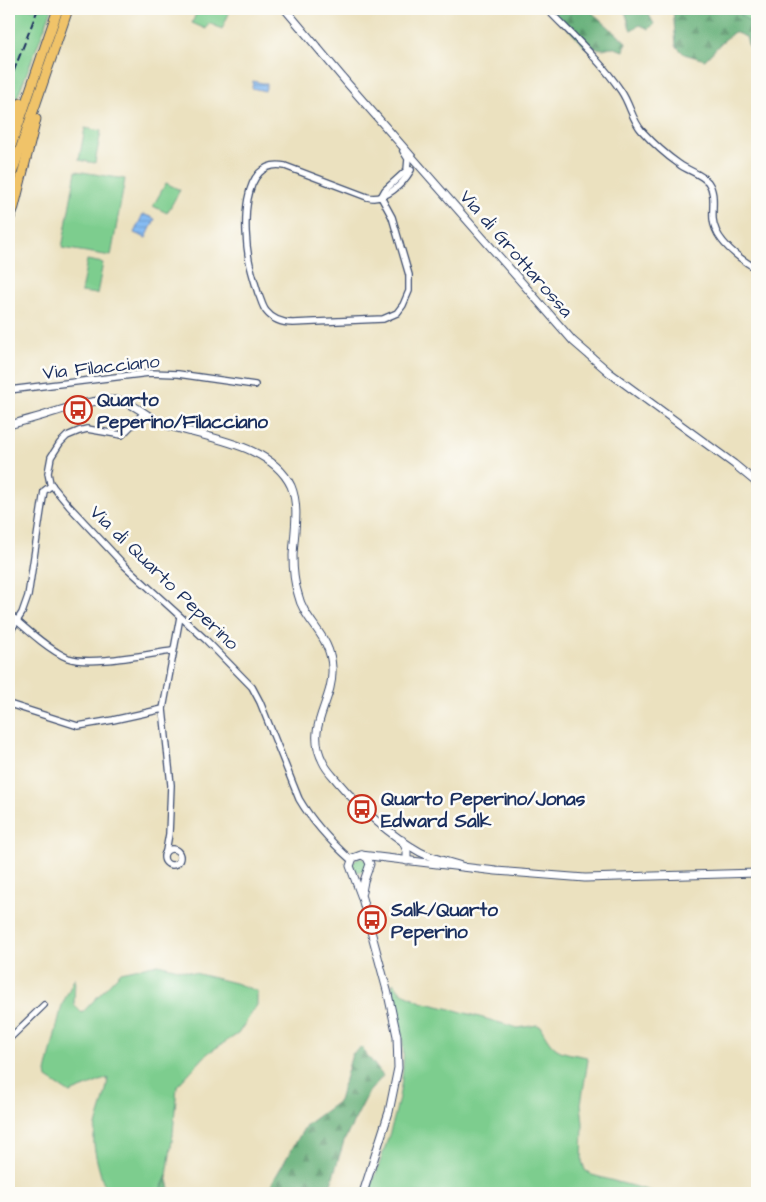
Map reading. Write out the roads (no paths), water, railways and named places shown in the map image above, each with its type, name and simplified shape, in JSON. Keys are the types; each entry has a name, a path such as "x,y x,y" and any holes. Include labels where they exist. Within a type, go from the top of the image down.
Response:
{"highway":[{"path":"9,152 58,9"},
{"path":"9,182 68,9"},
{"path":"9,126 35,76"},
{"path":"9,220 28,156 42,87"}],"street":[{"name":"Via di Grottarossa","path":"285,9 418,165 564,331 584,351 624,384 734,464 757,483"},
{"path":"547,9 606,70 622,92 636,124 642,131 672,159 681,166 699,174 709,184 713,190 713,222 716,229 730,249 757,269"},
{"path":"389,131 392,139 408,159 404,174"},
{"path":"381,197 392,217 410,284 407,298 397,313 383,319 293,324 282,323 271,317 263,307 254,280 246,237 249,189 258,173 274,165 285,166 367,197 375,198 381,197 407,178 411,170"},
{"path":"381,197 385,190 418,165"},
{"name":"Via Filacciano","path":"9,390 149,373 178,374 255,385"},
{"path":"9,425 78,404 108,400 124,401 162,424 221,440 258,454 276,466 288,481 293,492 296,509 293,556 297,594 300,603 320,631 326,644 332,667 330,693 318,722 316,740 322,762 343,788 375,820 401,840 428,856 464,867"},
{"path":"9,633 25,605 32,579 44,492 52,485 49,476 50,463 56,448 63,439 73,433 87,429 122,435 144,412"},
{"name":"Via di Quarto Peperino","path":"52,485 125,566 206,640 252,687 260,702 299,799 316,825 352,860"},
{"path":"9,614 59,653 76,660 91,661 172,651"},
{"path":"168,850 170,785 163,709 172,651 180,617"},
{"path":"9,704 78,726 163,709"},
{"path":"401,840 407,851 408,861"},
{"path":"414,848 418,862"},
{"path":"362,855 368,860 362,898"},
{"path":"363,1193 389,1112 398,1068 397,1036 388,994 362,898 350,866 356,856 362,855 537,875 585,878 757,873"},
{"path":"353,872 361,874 374,862 386,858"},
{"path":"9,1038 44,1005"}],"water":[{"path":"253,81 267,84 265,91 252,88"},
{"path":"143,214 155,219 146,238 134,233"}],"railway":[{"path":"9,83 38,9"}],"place":[{"name":"Quarto Peperino/Filacciano","path":"78,410"},
{"name":"Quarto Peperino/Jonas Edward Salk","path":"362,809"},
{"name":"Salk/Quarto Peperino","path":"372,920"}]}
